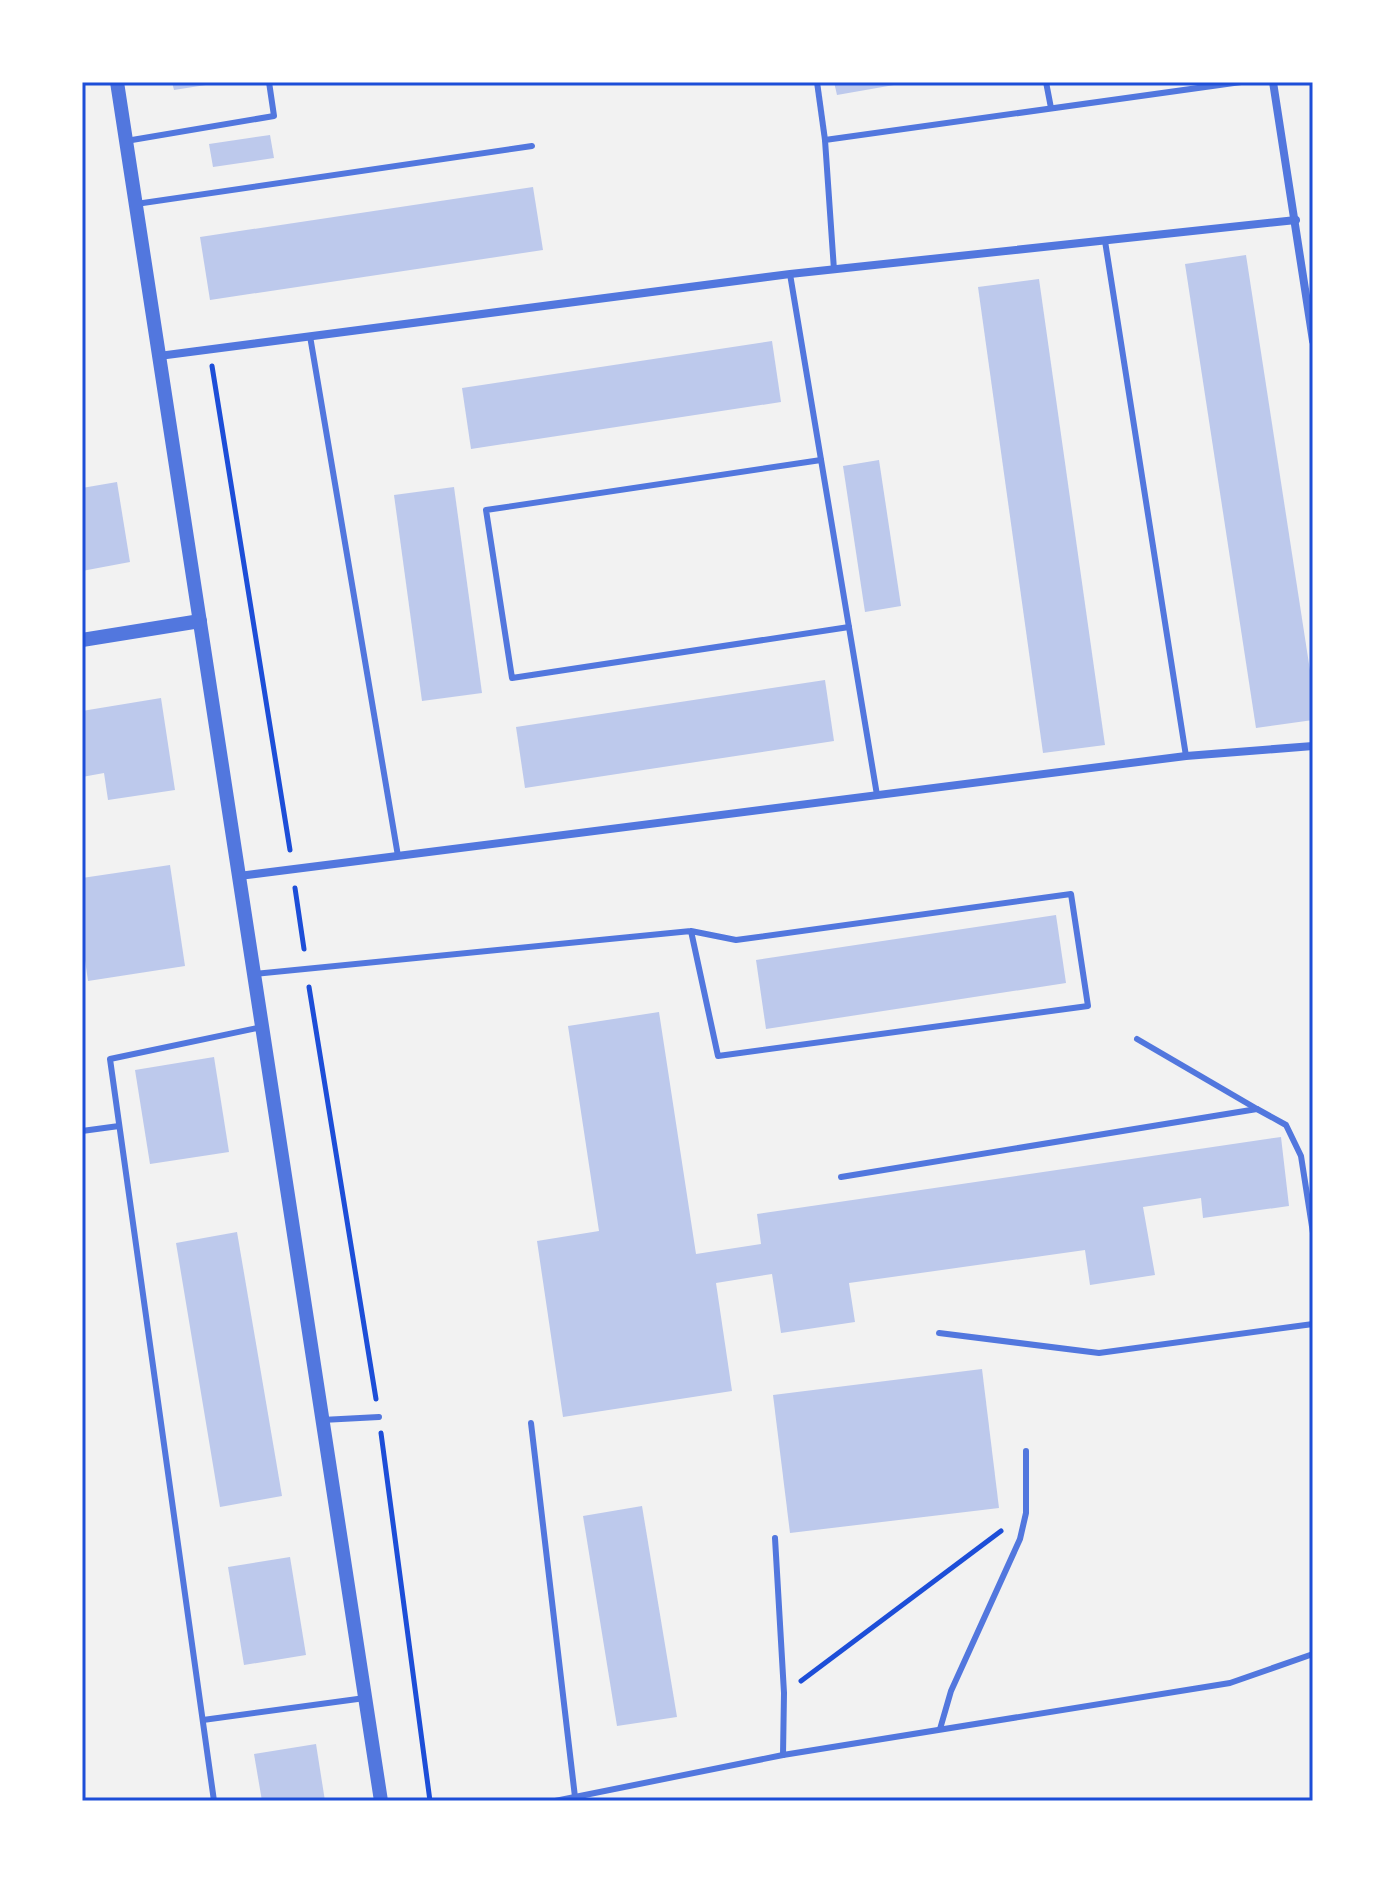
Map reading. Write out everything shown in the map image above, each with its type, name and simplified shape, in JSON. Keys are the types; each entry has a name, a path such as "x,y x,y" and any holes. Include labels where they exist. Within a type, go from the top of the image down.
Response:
{"street":[{"path":"117,82 381,1801"},
{"path":"1273,82 1313,341"},
{"path":"159,356 790,274 1296,220"},
{"path":"82,640 200,621"},
{"path":"239,876 1186,756 1313,746"}],"lane":[{"path":"126,141 274,116 269,82"},
{"path":"817,82 825,140 834,270"},
{"path":"1046,82 1051,108"},
{"path":"825,140 1241,82"},
{"path":"135,204 532,146"},
{"path":"1105,241 1186,756"},
{"path":"790,274 877,795"},
{"path":"310,336 398,856"},
{"path":"821,460 486,510 512,678 849,627"},
{"path":"254,974 691,931 736,940 1071,894 1088,1006 718,1056 691,931"},
{"path":"214,1801 110,1059 262,1027"},
{"path":"1137,1039 1286,1125 1301,1156 1313,1233"},
{"path":"841,1177 1257,1109"},
{"path":"82,1131 119,1126"},
{"path":"939,1333 1099,1353 1313,1324"},
{"path":"322,1420 379,1417"},
{"path":"531,1423 575,1797"},
{"path":"940,1729 951,1691 1020,1539 1026,1513 1026,1451"},
{"path":"775,1538 784,1693 783,1755"},
{"path":"555,1801 783,1755 1230,1683 1313,1654"},
{"path":"203,1720 365,1698"}],"path":[{"path":"379,1417 430,1801"},
{"path":"784,1693 1026,1513"}],"building":[{"path":"172,82 211,82 212,84 174,90"},
{"path":"834,82 894,82 894,85 837,95"},
{"path":"270,135 274,158 213,167 209,144"},
{"path":"533,187 543,250 210,300 200,237"},
{"path":"1246,255 1313,690 1313,720 1256,728 1185,264"},
{"path":"1039,279 1105,745 1043,753 978,287"},
{"path":"772,341 781,402 471,449 462,388"},
{"path":"879,460 901,606 865,612 843,466"},
{"path":"117,482 130,562 82,571 82,488"},
{"path":"454,487 482,693 422,701 394,495"},
{"path":"825,680 834,741 525,788 516,727"},
{"path":"161,698 175,790 108,800 104,773 82,777 82,711"},
{"path":"170,865 185,966 88,981 82,939 82,878"},
{"path":"1056,915 1066,983 766,1029 756,960"},
{"path":"659,1012 696,1254 761,1244 757,1214 1281,1137 1289,1206 1203,1218 1201,1198 1143,1207 1155,1275 1090,1285 1085,1250 849,1283 855,1322 781,1333 772,1274 716,1283 732,1391 563,1417 537,1241 599,1231 568,1026"},
{"path":"214,1057 229,1152 150,1164 135,1070"},
{"path":"237,1232 282,1496 220,1507 176,1243"},
{"path":"982,1369 999,1508 790,1533 773,1395"},
{"path":"642,1506 677,1717 617,1726 583,1516"},
{"path":"290,1557 306,1655 244,1665 228,1567"},
{"path":"316,1744 325,1801 262,1801 254,1754"}]}
